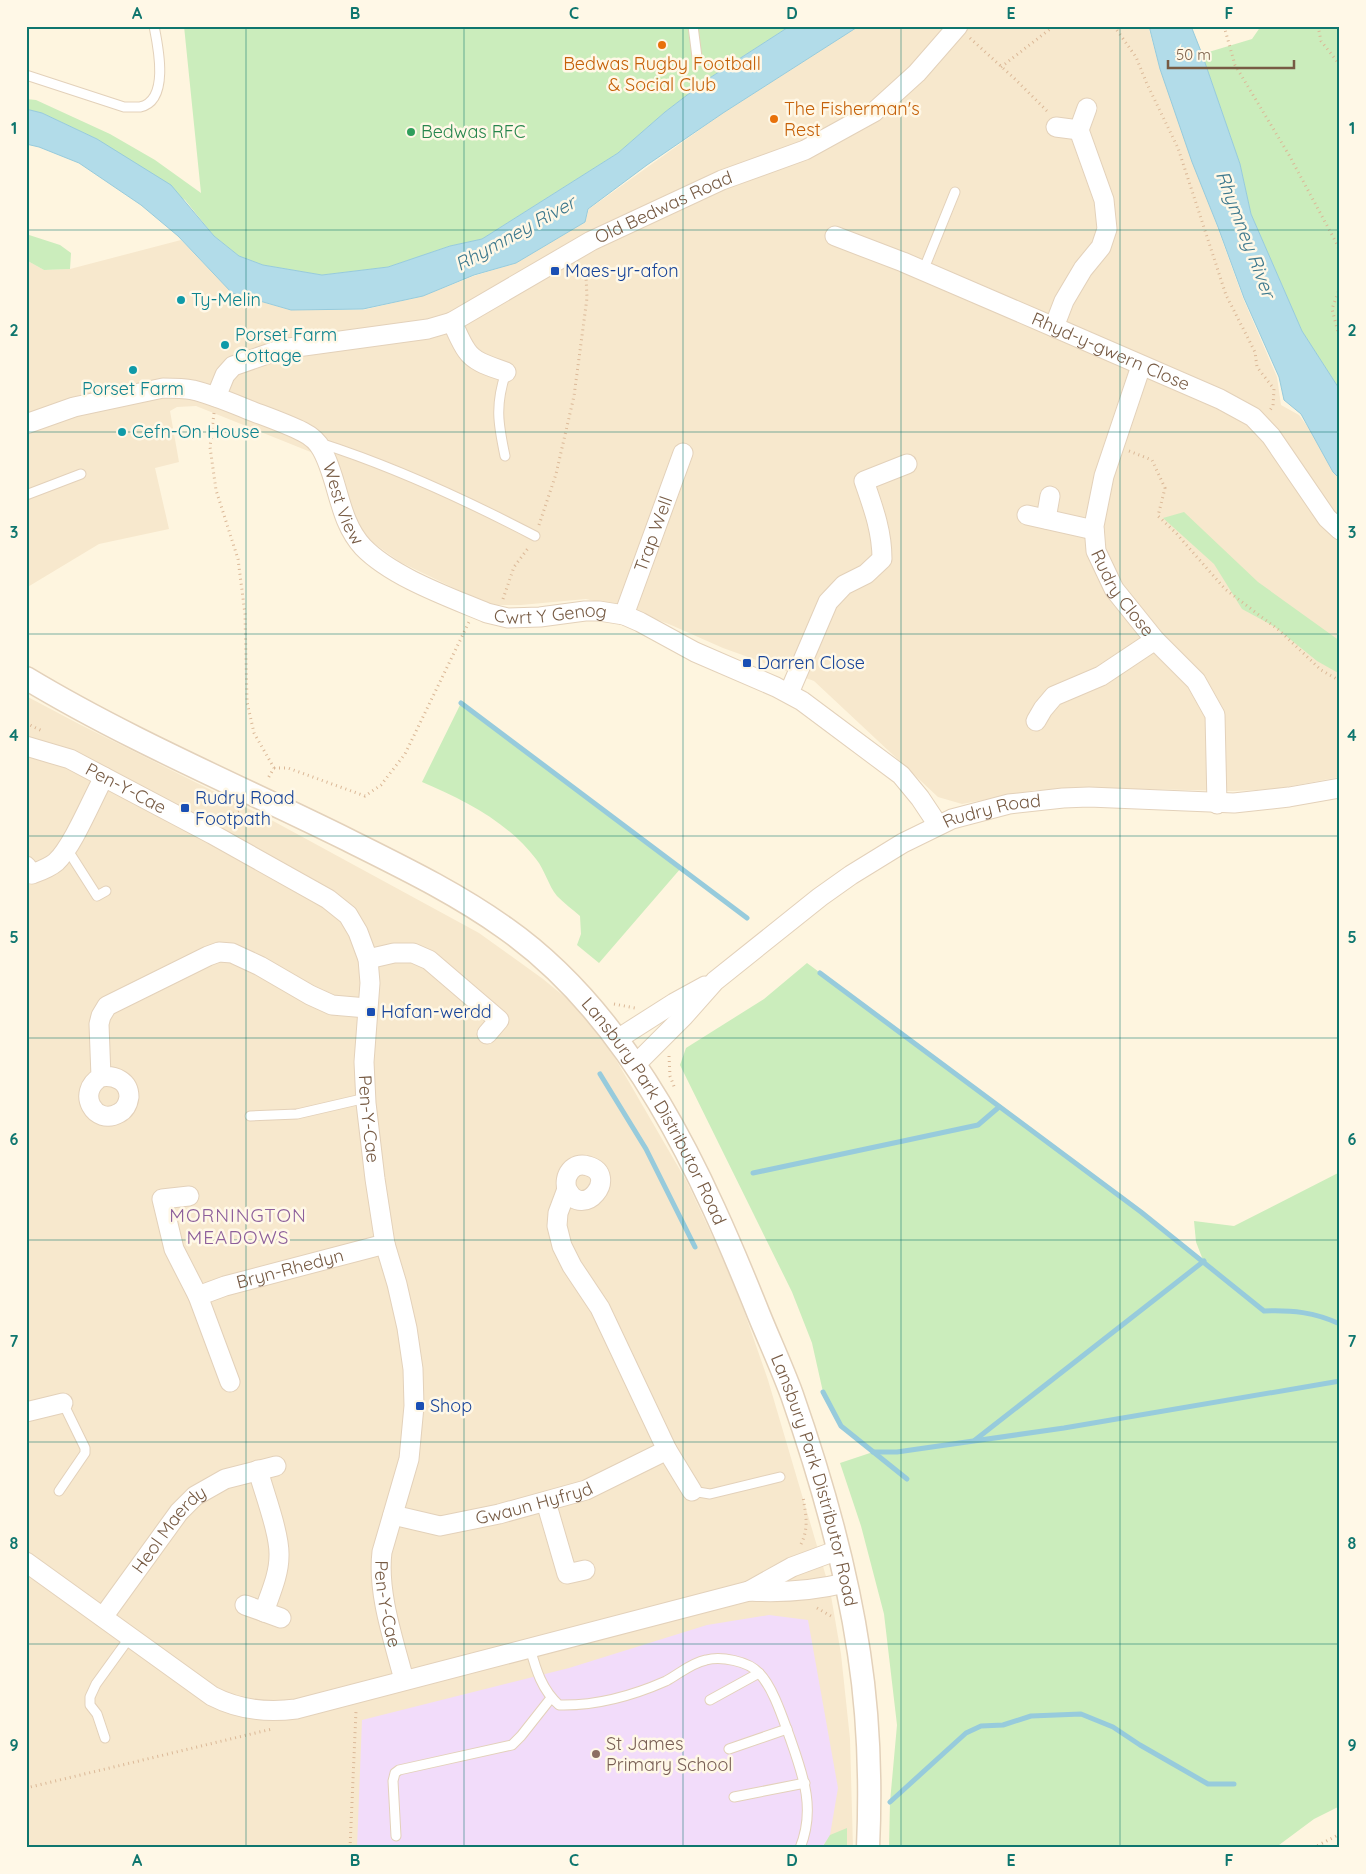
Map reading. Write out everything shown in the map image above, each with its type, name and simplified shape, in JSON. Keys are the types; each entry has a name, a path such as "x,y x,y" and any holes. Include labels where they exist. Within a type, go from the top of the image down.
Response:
{"street":[{"name":"Old Bedwas Road","path":"216,397 225,375 233,366 282,349 428,329 452,322 591,241 722,180 804,150 874,112 917,73 958,27"},
{"path":"1054,327 1064,302 1083,269 1102,247 1107,229 1104,200 1079,130 1087,108"},
{"path":"1056,126 1079,130"},
{"name":"Rhyd-y-gwern Close","path":"835,236 1054,327 1220,399 1253,417 1271,436 1327,518 1340,530"},
{"path":"452,322 466,351 471,356 506,372"},
{"name":"Rudry Close","path":"1141,366 1104,476 1094,530 1096,551 1114,589 1154,640 1196,681 1215,714 1217,804"},
{"name":"West View","path":"28,420 74,407 163,388 184,388 216,397 295,428 304,432 317,443 327,461 344,514 362,546 372,555 406,577 475,608"},
{"name":"Trap Well","path":"624,615 683,453"},
{"path":"789,693 828,602 844,586 866,574 882,559 882,541 878,522 864,481 907,464"},
{"path":"1046,519 1050,496"},
{"path":"1027,515 1094,530"},
{"name":"Cwrt Y Genog","path":"475,608 496,616 508,618 540,617 585,610 599,610 624,615"},
{"name":"Rudry Road","path":"624,615 695,652 789,693 816,710 900,775 920,798 938,825 987,809 1033,800 1089,797 1217,804 1289,797 1340,788"},
{"path":"1036,721 1054,696 1101,676 1154,640"},
{"name":"Lansbury Park Distributor Road","path":"26,678 52,694 140,739 443,888 508,930 567,982 635,1065 671,1122 731,1244 791,1394 830,1517 846,1583 859,1654 866,1707 870,1774 868,1848"},
{"name":"Pen-Y-Cae","path":"26,746 70,759 335,904 348,915 358,932 368,959 370,983 364,1062 366,1098 385,1244 407,1328 413,1369 414,1406 410,1459 382,1552 380,1576 404,1680"},
{"path":"26,866 32,874 52,865 67,849 104,777"},
{"path":"616,1040 659,1012 715,981 851,875 903,843 938,825"},
{"path":"102,1077 99,1024 107,1006 219,952 232,953 332,1005 367,1008"},
{"path":"368,959 394,953 414,953 428,960 499,1020 487,1034"},
{"path":"635,1065 684,1016 715,981"},
{"path":"567,1189 558,1213 557,1226 562,1246 572,1266 600,1308 667,1450 692,1491"},
{"path":"189,1196 162,1199 174,1249 198,1296 230,1382"},
{"name":"Bryn-Rhedyn","path":"198,1296 225,1286 385,1244"},
{"path":"26,1412 63,1403"},
{"name":"Gwaun Hyfryd","path":"393,1515 433,1526 450,1526 586,1490 667,1450"},
{"name":"Heol Maerdy","path":"102,1617 187,1503 204,1490 225,1479 267,1468 279,1555 272,1615 246,1605"},
{"path":"546,1502 567,1574 585,1570"},
{"path":"26,1562 212,1696 237,1707 280,1711 296,1709 749,1591 801,1562 838,1550"},
{"path":"749,1591 782,1593 810,1598 846,1583"}],"lane":[{"path":"26,75 124,107 141,107 149,102 157,92 160,82 160,60 154,26"},
{"path":"693,26 697,57"},
{"path":"923,271 955,192"},
{"path":"505,456 498,423 498,409 500,391 506,372"},
{"path":"317,443 416,479 492,513 535,536"},
{"path":"26,495 81,474"},
{"path":"67,849 97,896 106,891"},
{"path":"250,1116 297,1114 366,1098"},
{"path":"59,1491 85,1453 85,1448 63,1403"},
{"path":"692,1491 710,1494 780,1477"},
{"path":"105,1738 97,1714 90,1705 90,1697 96,1684 130,1637"},
{"path":"530,1648 538,1677 551,1698 559,1705 595,1703 620,1697 668,1680 683,1670 707,1659 735,1662 749,1666 760,1673 769,1687 787,1730 807,1791 808,1814 805,1836 800,1848"},
{"path":"710,1700 760,1673"},
{"path":"396,1836 393,1781 399,1770 512,1745 551,1698"},
{"path":"729,1749 787,1730"},
{"path":"734,1797 805,1783"}],"path":[{"path":"1001,67 1054,26"},
{"path":"1114,26 1136,56 1147,84 1178,148 1226,295 1255,352 1257,367 1274,389 1273,406 1260,425"},
{"path":"1224,26 1235,65 1288,155 1338,246 1340,256"},
{"path":"1318,26 1322,41 1340,65"},
{"path":"958,27 1054,118 1056,126"},
{"path":"496,616 514,567 527,551 535,536 556,474 574,396 587,298 586,276 576,250"},
{"path":"1340,287 1332,309 1340,340"},
{"path":"216,397 210,447 216,490 238,559 245,614 247,702 254,733 274,768"},
{"path":"1115,446 1152,460 1165,488 1158,516 1176,533 1225,589 1280,631 1321,670 1340,681"},
{"path":"274,768 288,768 365,796 381,785 405,754 475,608"},
{"path":"197,827 228,814 253,809 274,768"},
{"path":"613,1004 636,1008 652,1003 659,1012"},
{"path":"670,1052 670,1076 677,1093"},
{"path":"801,1489 807,1520 805,1536 798,1551 801,1562"},
{"path":"810,1598 817,1608"},
{"path":"810,1598 817,1608 831,1616 833,1625"},
{"path":"350,1848 357,1713 351,1694"},
{"path":"26,1788 272,1729"},
{"path":"1313,1848 1340,1834"}],"shaded area":[{"path":"859,26 1148,26 1160,69 1243,298 1277,377 1281,405 1299,415 1340,471 1340,777 1275,789 1233,791 1143,789 1036,790 962,804 938,797 814,681 723,648 637,612 586,599 521,605 489,605 400,562 365,537 359,531 346,497 338,463 196,406 177,407 170,411 179,462 155,468 169,529 99,544 26,588 26,260 44,270 70,269 181,240 232,293 290,310 363,310 423,296 474,276 516,263 585,222 589,209 723,113"},
{"path":"26,696 275,822 479,933 543,979 571,1002 604,1039 687,1182 725,1263 768,1380 830,1590 841,1654 850,1739 853,1848 26,1848"},
{"name":"St James Primary School","path":"769,1615 808,1620 838,1788 830,1835 822,1848 357,1848 362,1720 569,1668 707,1625"}],"green space":[{"name":"Bedwas RFC","path":"184,26 790,26 708,79 665,112 618,153 482,239 450,246 388,267 322,275 263,265 239,256 214,236 185,200 97,139 42,113 26,109 26,99 36,100 110,134 155,160 201,193"},
{"path":"1261,26 1340,26 1340,390 1302,331 1251,214 1240,164 1202,54 1252,39"},
{"path":"26,234 60,245 71,253 70,269 44,270 26,260"},
{"path":"1184,512 1258,582 1340,641 1340,674 1317,661 1275,627 1242,609 1214,564 1163,518"},
{"path":"461,703 681,868 599,963 577,945 581,934 580,916 557,896 539,863 525,846 499,823 484,813 454,796 422,782"},
{"path":"807,963 1203,1260 1196,1242 1194,1221 1234,1226 1340,1172 1340,1806 1314,1819 1275,1848 889,1848 890,1802 897,1725 884,1614 861,1526 840,1463 873,1452 841,1426 823,1392 812,1343 792,1292 680,1065 686,1048 764,999"},
{"path":"847,1828 847,1848 822,1848 830,1835"}],"water":[{"name":"Rhymney River","path":"790,26 859,26 723,113 647,165 588,209 585,222 516,263 474,275 423,296 363,309 291,310 232,293 178,236 141,205 79,163 39,147 26,144 26,109 42,113 97,139 171,185 214,236 239,256 263,265 322,275 388,267 450,246 482,239 618,153 665,112 708,79"},
{"name":"Rhymney River","path":"1149,26 1191,26 1240,164 1251,214 1302,331 1340,390 1340,479 1333,472 1301,414 1284,400 1279,377 1244,298 1192,162 1160,69"}],"waterway":[{"path":"461,703 747,918"},
{"path":"820,973 1141,1212 1264,1311 1303,1313 1340,1324"},
{"path":"600,1074 646,1149 695,1247"},
{"path":"753,1173 978,1125 999,1107"},
{"path":"975,1440 1204,1261"},
{"path":"873,1452 897,1452 1064,1428 1340,1381"},
{"path":"823,1392 841,1426 907,1479"},
{"path":"890,1802 966,1733 981,1726 1003,1725 1031,1716 1081,1714 1113,1727 1140,1745 1208,1784 1234,1784"}],"place":[{"name":"Bedwas Rugby Football & Social Club","path":"662,45"},
{"name":"The Fisherman's Rest","path":"774,119"},
{"name":"Bedwas RFC","path":"411,132"},
{"name":"Maes-yr-afon","path":"555,271"},
{"name":"Ty-Melin","path":"181,300"},
{"name":"Porset Farm Cottage","path":"225,345"},
{"name":"Porset Farm","path":"133,370"},
{"name":"Cefn-On House","path":"122,432"},
{"name":"Darren Close","path":"747,663"},
{"name":"Rudry Road Footpath","path":"185,808"},
{"name":"Hafan-werdd","path":"371,1012"},
{"name":"Shop","path":"420,1406"},
{"name":"St James Primary School","path":"596,1754"}],"district":[{"name":"MORNINGTON MEADOWS","path":"238,1226"}]}
